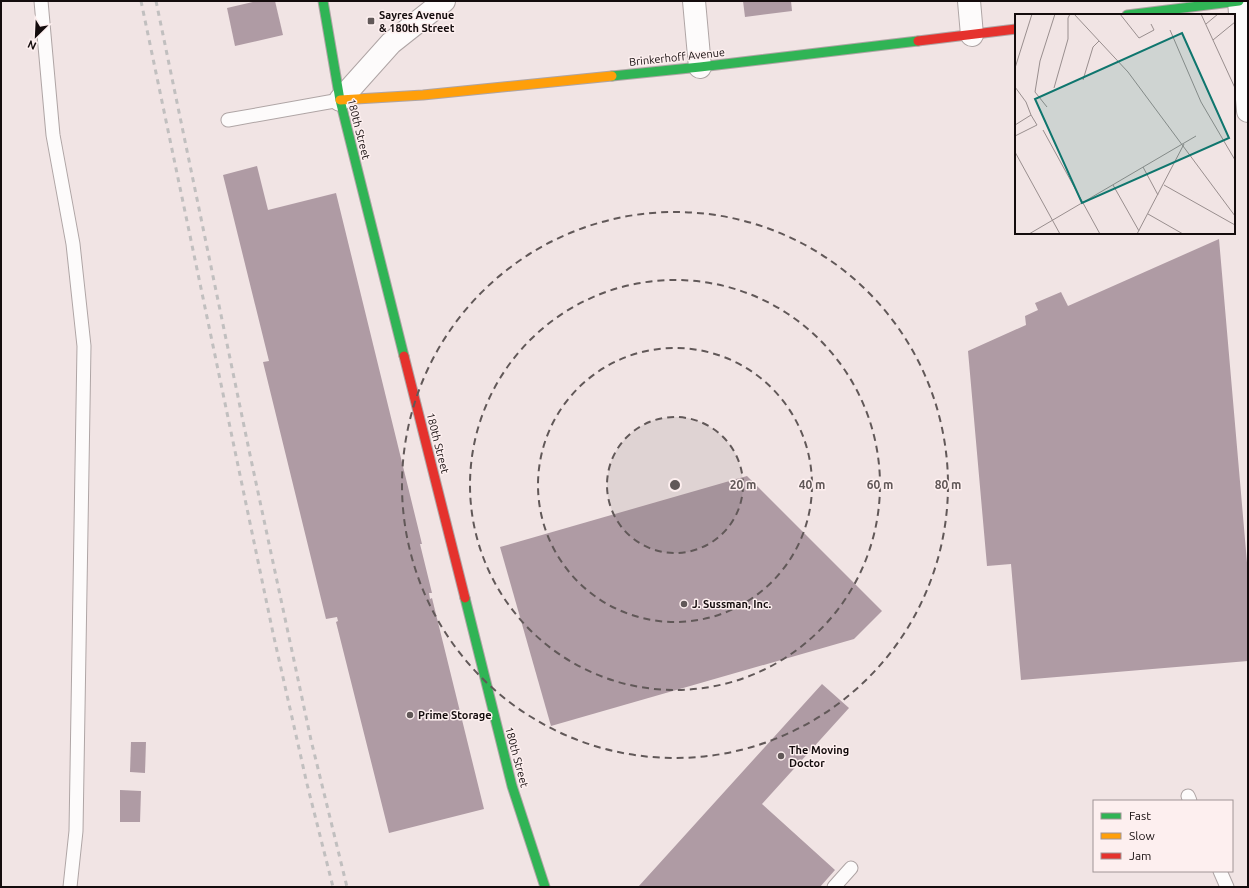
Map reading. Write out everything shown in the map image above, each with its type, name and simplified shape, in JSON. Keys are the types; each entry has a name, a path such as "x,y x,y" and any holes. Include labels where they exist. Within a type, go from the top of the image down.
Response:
{"street":[{"name":"180th Street","path":"323,1 340,100 512,786 545,887"},
{"path":"340,100 391,43 444,1"},
{"path":"694,1 700,67"},
{"path":"969,1 972,35"},
{"path":"1135,14 1239,1 1248,111"},
{"name":"Brinkerhoff Avenue","path":"340,100 424,95 700,67 1015,29"}],"lane":[{"path":"41,1 53,135 72,244 84,346 76,831 70,887"},
{"path":"228,120 340,100"},
{"path":"834,887 851,868"},
{"path":"1220,872 1227,887"}],"building":[{"path":"257,1 275,1 283,35 235,46 227,8"},
{"path":"743,1 791,1 792,11 745,17"},
{"path":"257,166 268,210 336,193 422,544 420,544 432,593 429,593 430,599 432,598 484,809 389,833 336,622 338,621 337,617 326,619 263,362 269,361 223,175"},
{"path":"1219,239 1248,574 1248,661 1021,680 1011,564 987,566 968,351 1026,325 1025,316 1038,310 1035,303 1061,292 1068,306"},
{"path":"747,476 882,611 854,639 551,726 500,547"},
{"name":"The Moving Doctor","path":"822,684 849,708 762,804 835,870 820,887 638,887"},
{"path":"131,742 146,742 145,773 130,772"},
{"path":"120,790 141,791 140,822 120,822"}],"railway":[{"path":"141,1 273,633 307,784 333,887"},
{"path":"156,1 311,740 347,887"}],"traffic: fast":[{"path":"323,1 340,100 404,356"},
{"path":"1135,14 1239,1"},
{"path":"612,76 918,41"},
{"path":"465,598 512,786 545,887"}],"traffic: slow":[{"path":"340,100 423,95 612,76"}],"traffic: jam":[{"path":"918,41 1015,29"},
{"path":"404,356 465,598"}],"place":[{"name":"Sayres Avenue & 180th Street","path":"371,21"},
{"name":"J. Sussman, Inc.","path":"684,604"},
{"name":"Prime Storage","path":"410,715"},
{"name":"The Moving Doctor","path":"781,756"}]}
